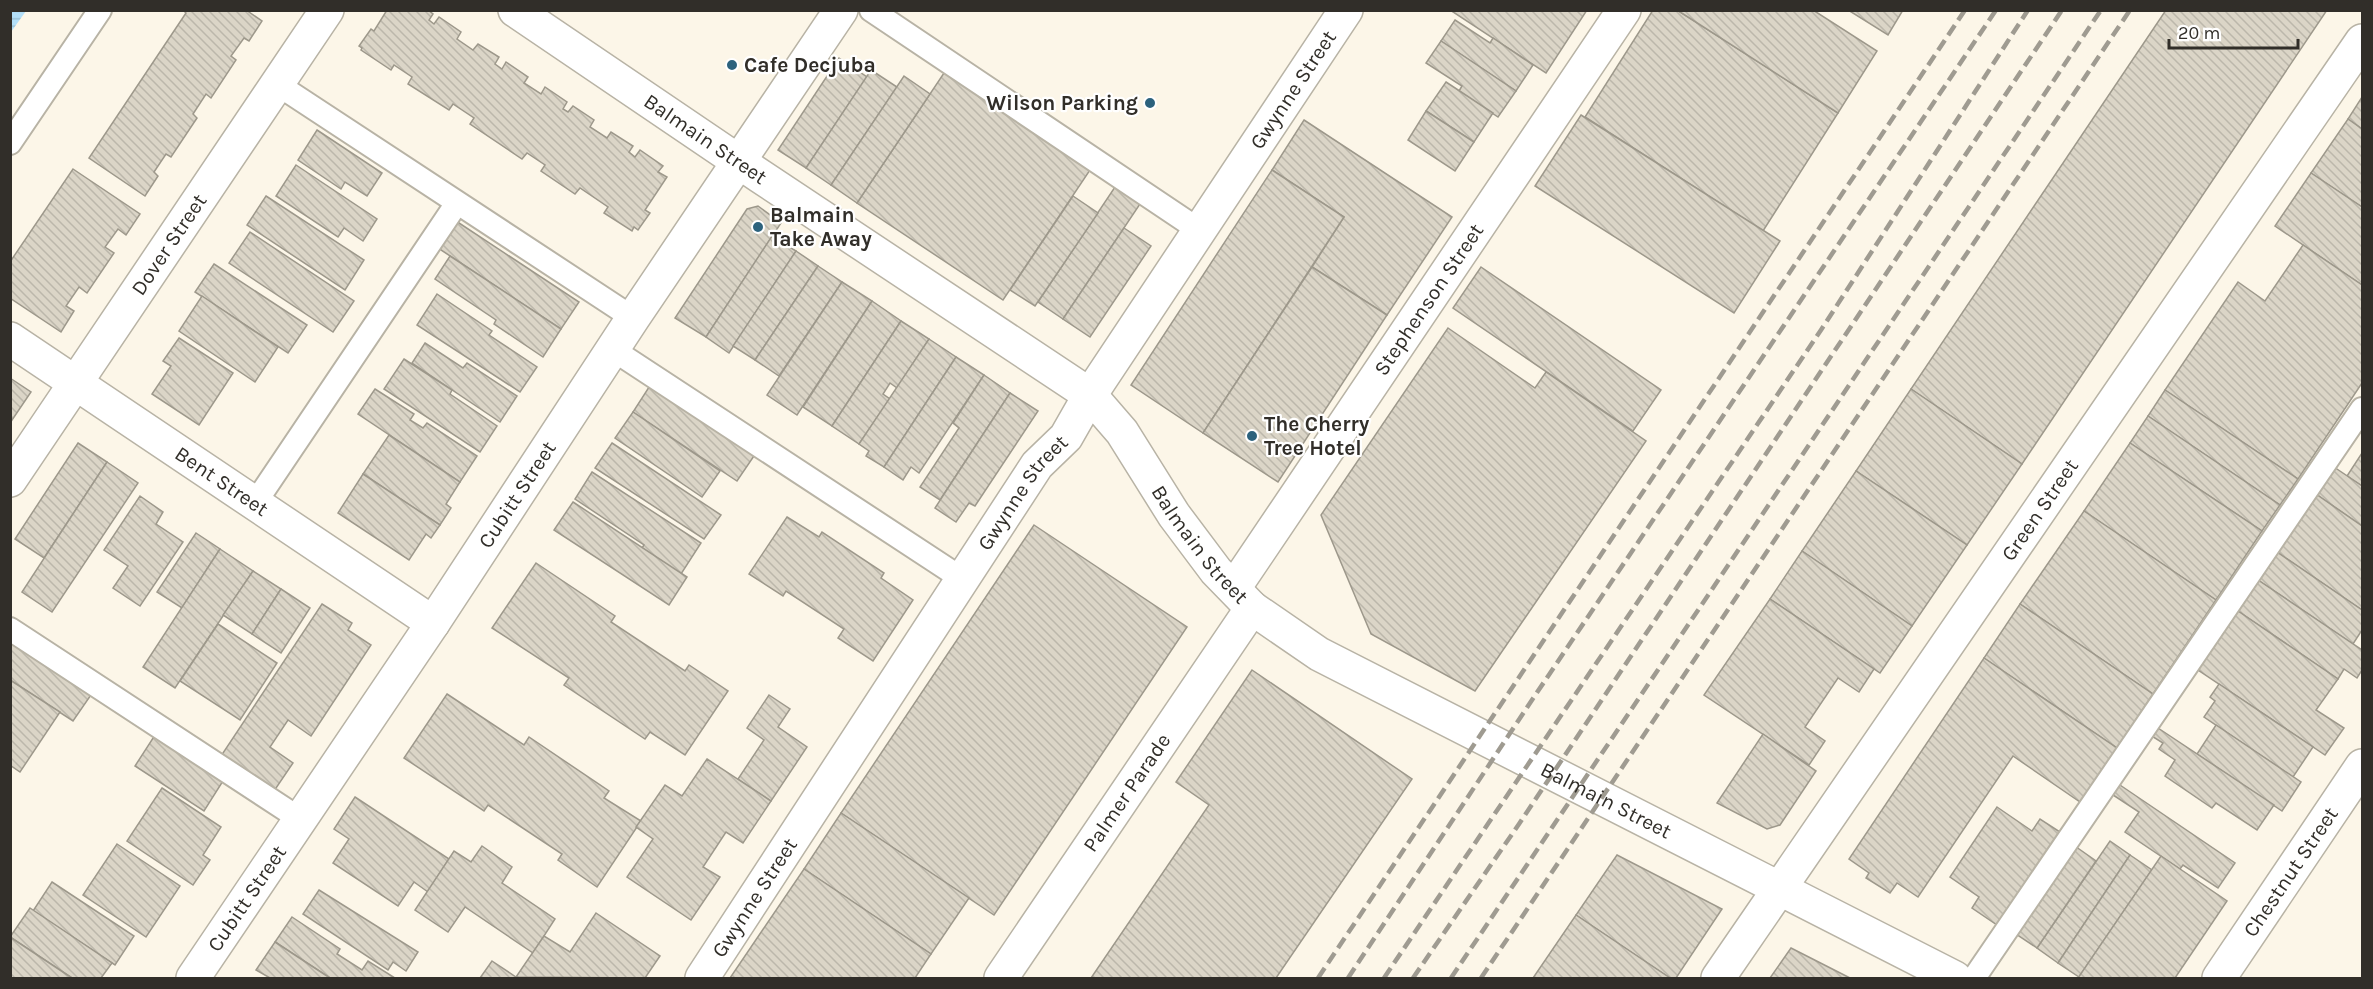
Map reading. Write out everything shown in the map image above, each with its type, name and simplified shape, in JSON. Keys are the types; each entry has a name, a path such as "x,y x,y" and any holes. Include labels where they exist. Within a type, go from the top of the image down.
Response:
{"street":[{"name":"Dover Street","path":"10,480 327,10"},
{"name":"Balmain Street","path":"515,10 1090,395 1122,432 1174,515 1216,570 1243,598 1319,654 1778,890 1955,978"},
{"name":"Cubitt Street","path":"193,978 433,623 633,318 841,10"},
{"name":"Gwynne Street","path":"702,978 1037,465 1066,437 1090,395 1346,10"},
{"name":"Stephenson Street","path":"1243,598 1624,10"},
{"name":"Green Street","path":"1718,978 2362,41"},
{"name":"Bent Street","path":"10,339 433,623"},
{"name":"Palmer Parade","path":"1001,978 1243,598"},
{"name":"Chestnut Street","path":"2219,978 2362,766"}],"lane":[{"path":"10,143 100,10"},
{"path":"871,10 1199,230"},
{"path":"277,84 633,318"},
{"path":"255,503 457,203"},
{"path":"612,350 964,580"},
{"path":"1974,978 2362,408"},
{"path":"10,629 300,819"}],"water":[{"path":"10,11 26,11 11,32"}],"building":[{"path":"183,10 246,10 262,21 249,41 244,38 231,56 236,60 211,98 206,94 193,114 197,118 171,157 166,154 154,172 158,176 145,196 89,158 186,13"},
{"path":"387,10 428,10 433,14 429,20 434,24 439,17 461,32 457,39 473,50 478,44 499,57 495,64 502,69 506,62 528,77 524,83 541,94 545,87 567,102 563,109 568,112 573,106 594,120 590,127 607,138 611,132 633,146 629,152 635,157 640,150 663,166 658,172 667,177 645,210 650,213 638,230 634,227 632,231 604,213 608,207 580,188 575,194 541,171 545,165 527,153 522,159 470,124 474,118 453,104 449,110 408,84 412,77 394,65 391,70 361,50 359,46 371,29 374,31"},
{"path":"1450,10 1587,10 1546,73"},
{"path":"1653,10 1677,10 1838,113 1763,231 1585,117"},
{"path":"1677,10 1813,10 1877,51 1838,113"},
{"path":"1848,10 1903,10 1888,35"},
{"path":"2166,10 2327,10 2022,464 1911,389"},
{"path":"1455,20 1490,43 1493,38 1533,65 1516,91 1441,41"},
{"path":"1441,41 1516,91 1498,117 1459,91 1462,86 1426,63"},
{"path":"839,58 867,77 806,168 778,150"},
{"path":"871,70 897,87 831,185 806,168"},
{"path":"946,70 1092,167 1003,300 857,203"},
{"path":"904,76 930,94 857,203 831,185"},
{"path":"1446,82 1493,113 1474,142 1426,111"},
{"path":"2362,97 2362,129 2348,119"},
{"path":"1426,111 1474,142 1455,171 1408,140"},
{"path":"1581,115 1780,241 1734,313 1535,186"},
{"path":"2348,119 2362,129 2362,207 2311,173"},
{"path":"1304,120 1452,217 1387,315 1312,267 1344,217 1272,170"},
{"path":"317,130 382,173 367,196 345,182 341,189 298,160"},
{"path":"296,165 377,219 363,241 344,228 338,237 276,196"},
{"path":"73,169 140,214 126,235 118,229 105,247 114,253 87,293 79,287 66,306 74,311 61,332 10,298 10,262"},
{"path":"1272,170 1344,217 1203,433 1131,385"},
{"path":"2311,173 2362,207 2362,285 2275,226"},
{"path":"1117,184 1142,201 1063,319 1038,302"},
{"path":"266,196 364,260 345,290 247,225"},
{"path":"1073,196 1098,213 1035,306 1010,290"},
{"path":"758,206 781,223 706,337 675,318 747,209"},
{"path":"456,221 579,302 561,329 438,248"},
{"path":"1124,228 1151,246 1090,337 1063,319"},
{"path":"250,232 354,301 333,332 229,263"},
{"path":"772,236 796,251 729,353 706,337"},
{"path":"2303,245 2362,285 2362,383 2298,479 2165,390 2238,282 2265,301"},
{"path":"796,251 818,266 755,360 733,346"},
{"path":"450,256 561,329 543,357 494,324 496,320 435,279"},
{"path":"214,264 307,325 288,353 195,292"},
{"path":"818,266 842,282 779,376 755,360"},
{"path":"1312,267 1387,315 1278,482 1203,433"},
{"path":"1481,267 1661,390 1633,431 1453,308"},
{"path":"842,282 872,301 797,415 767,395"},
{"path":"437,294 492,331 489,335 537,367 520,392 417,325"},
{"path":"202,296 278,347 255,382 179,331"},
{"path":"872,301 901,321 832,426 803,407"},
{"path":"901,321 929,339 897,388 890,383 883,394 890,399 859,444 832,426"},
{"path":"1448,328 1535,388 1546,372 1646,441 1475,691 1371,634 1321,515"},
{"path":"179,338 233,373 199,425 152,394 171,366 163,361"},
{"path":"929,339 956,357 884,467 866,456 869,451 859,444"},
{"path":"425,343 463,368 467,363 517,396 500,422 412,363"},
{"path":"956,357 984,375 919,473 911,467 903,480 884,467"},
{"path":"404,359 452,390 450,394 497,426 480,452 384,389"},
{"path":"984,375 1010,393 940,500 920,487 959,428 953,423"},
{"path":"10,378 31,392 10,423"},
{"path":"651,384 756,453 737,481 633,412"},
{"path":"375,389 414,414 410,420 423,428 427,423 477,456 460,482 358,414"},
{"path":"1911,389 2022,464 1967,545 1856,471"},
{"path":"2165,390 2298,479 2280,505 2148,416"},
{"path":"1010,393 1038,411 975,506 969,503 956,522 935,508"},
{"path":"633,412 720,471 702,497 615,438"},
{"path":"2148,416 2280,505 2262,531 2130,443"},
{"path":"389,435 460,482 446,504 451,508 440,525 363,474"},
{"path":"78,443 107,462 44,558 15,539"},
{"path":"612,443 721,515 704,539 595,468"},
{"path":"2130,443 2262,531 2216,600 2084,511"},
{"path":"2362,453 2362,486 2347,476"},
{"path":"107,462 138,483 52,612 22,592"},
{"path":"2331,465 2362,486 2362,526 2313,492"},
{"path":"1856,471 1967,545 1912,626 1802,551"},
{"path":"592,472 701,543 681,574 642,548 644,545 575,499"},
{"path":"363,474 440,525 431,538 426,534 409,560 338,513"},
{"path":"2313,492 2362,526 2362,610 2274,550"},
{"path":"140,496 163,512 156,524 183,542 140,606 113,588 128,566 104,550"},
{"path":"573,502 687,577 669,605 554,530"},
{"path":"2084,511 2216,600 2153,694 2020,604"},
{"path":"787,517 819,537 822,532 884,573 881,578 913,600 873,661 838,638 844,629 786,591 783,596 749,574"},
{"path":"1034,525 1187,627 994,915 841,813"},
{"path":"196,533 220,549 182,608 157,592"},
{"path":"220,549 253,571 175,688 143,667"},
{"path":"2274,550 2362,610 2362,630 2353,644 2255,578"},
{"path":"1802,551 1912,626 1880,673 1770,599"},
{"path":"536,563 615,616 611,622 685,671 689,665 728,691 685,755 650,732 645,739 564,685 569,678 492,628"},
{"path":"253,571 281,589 252,634 223,615"},
{"path":"2255,578 2362,650 2362,670 2357,678 2344,669 2338,679 2235,609"},
{"path":"281,589 310,608 281,653 252,634"},
{"path":"1770,599 1874,669 1859,692 1838,678 1805,727 1825,741 1809,765 1704,695"},
{"path":"322,604 352,623 348,630 371,645 311,736 288,720 270,747 293,763 272,794 219,759"},
{"path":"2020,604 2153,694 2117,748 1984,658"},
{"path":"2235,609 2338,679 2316,710 2344,728 2325,755 2195,668"},
{"path":"218,624 277,663 240,720 180,681"},
{"path":"10,639 93,692 73,721 10,680"},
{"path":"1984,658 2117,748 2080,802 2013,756 1918,897 1897,883 1890,893 1866,878 1869,873 1849,859"},
{"path":"1252,670 1412,779 1276,978 1091,978 1209,805 1176,782"},
{"path":"10,680 60,712 20,772 10,765"},
{"path":"2219,684 2313,747 2293,777 2204,717 2215,701 2210,697"},
{"path":"447,694 524,745 529,737 609,791 604,798 641,821 597,887 558,860 562,854 488,805 484,811 404,758"},
{"path":"769,695 790,709 778,727 807,747 771,801 738,779 764,740 747,728"},
{"path":"2216,725 2301,782 2282,811 2197,754"},
{"path":"2155,726 2274,805 2257,830 2216,803 2212,808 2165,776 2175,760 2159,749 2163,743 2150,735"},
{"path":"1763,734 1816,771 1780,825 1767,829 1717,803"},
{"path":"155,735 223,781 204,811 135,766"},
{"path":"707,759 771,801 743,843 726,832 703,867 720,877 691,920 627,877 653,839 636,827 665,785 682,796"},
{"path":"2117,783 2235,863 2218,888 2183,865 2180,869 2125,832 2139,812 2110,793"},
{"path":"162,788 221,827 203,855 210,860 193,885 127,841"},
{"path":"355,797 449,859 428,892 414,882 398,906 333,863 349,839 334,829"},
{"path":"1997,807 2032,831 2040,819 2060,832 1997,925 1972,908 1979,897 1950,877"},
{"path":"841,813 969,898 931,954 804,869"},
{"path":"2110,841 2130,855 2058,963 2037,948"},
{"path":"117,844 180,886 146,937 83,895"},
{"path":"2072,844 2096,861 2037,948 2013,932"},
{"path":"482,846 512,867 502,883 555,919 533,953 465,907 448,932 415,910 454,851 471,862"},
{"path":"1617,855 1722,909 1676,978 1670,978 1576,915"},
{"path":"2130,855 2152,870 2079,977 2058,963"},
{"path":"2161,856 2227,901 2175,978 2078,978"},
{"path":"804,869 931,954 915,978 730,978"},
{"path":"52,882 134,936 115,965 33,911"},
{"path":"319,890 418,952 406,971 393,962 388,970 303,914"},
{"path":"30,908 112,963 101,978 72,978 10,937"},
{"path":"596,913 660,956 645,978 516,977 544,936 570,952"},
{"path":"1576,915 1670,978 1533,978"},
{"path":"292,917 340,949 337,954 362,970 368,961 395,978 330,978 275,942"},
{"path":"10,937 72,978 10,978"},
{"path":"275,942 330,978 270,978 256,970"},
{"path":"1791,948 1850,978 1770,978"},
{"path":"492,961 516,977 518,978 480,978"}],"railway":[{"path":"1318,978 1965,10"},
{"path":"1348,978 1996,10"},
{"path":"1384,978 1821,330 2028,10"},
{"path":"1413,978 1519,824 2062,10"},
{"path":"1451,978 2101,10"},
{"path":"1481,978 2130,10"}],"place":[{"name":"Cafe Decjuba","path":"732,65"},
{"name":"Wilson Parking","path":"1150,103"},
{"name":"Balmain Take Away","path":"758,227"},
{"name":"The Cherry Tree Hotel","path":"1252,436"}]}
